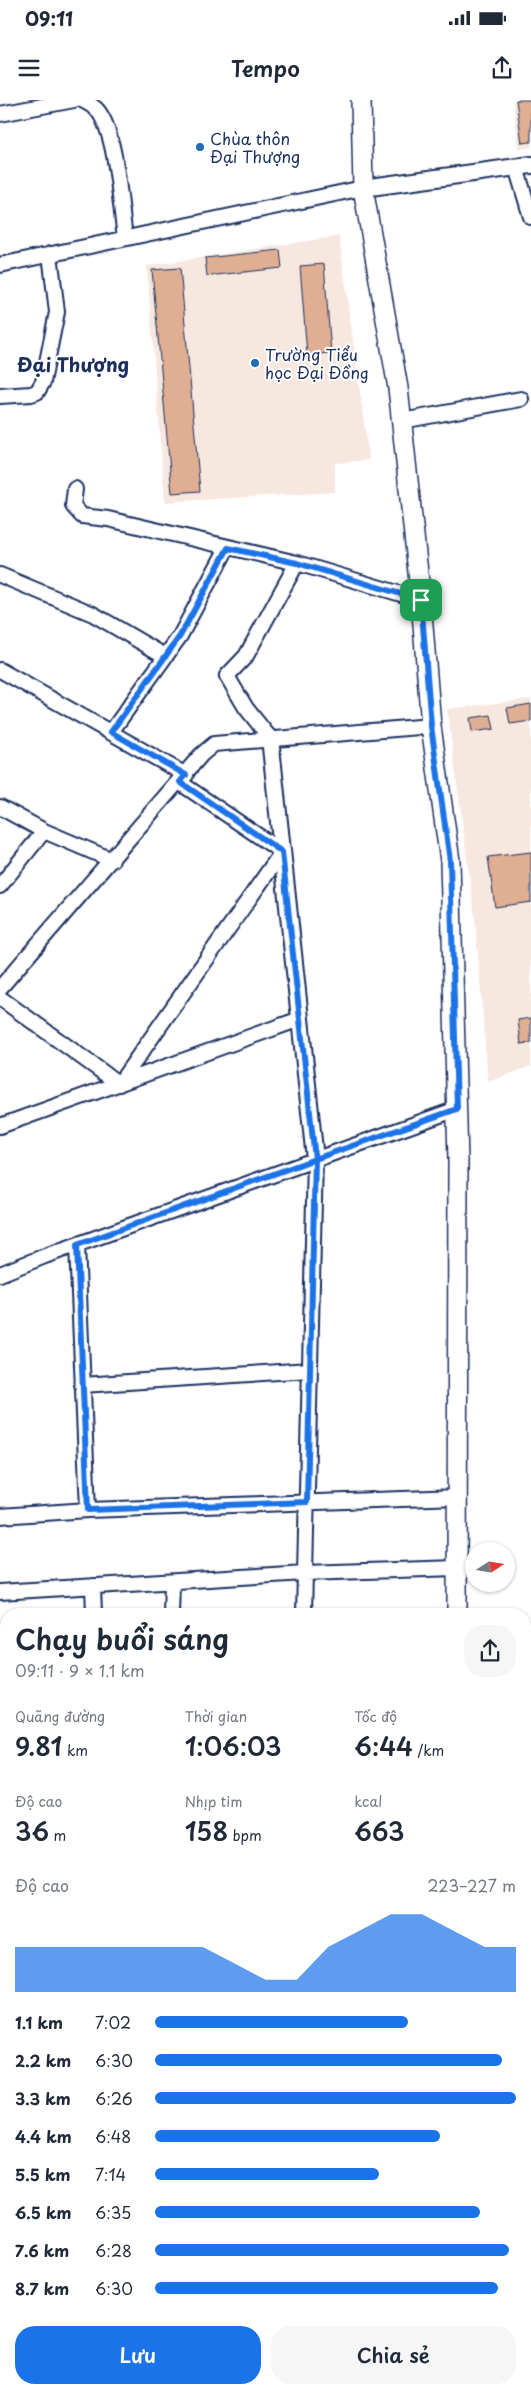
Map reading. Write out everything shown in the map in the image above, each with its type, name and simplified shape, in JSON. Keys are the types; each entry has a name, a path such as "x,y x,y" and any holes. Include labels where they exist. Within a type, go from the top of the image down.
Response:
{"main road":[{"path":"361,100 363,188 402,421 421,600 431,726 450,861 457,1109 459,1497 457,1608"}],"street":[{"path":"0,114 74,100"},
{"path":"82,100 98,112 106,125 114,154 124,238"},
{"path":"0,265 363,188 524,166 531,217"},
{"path":"0,396 38,392 43,382 57,312 50,254"},
{"path":"402,421 520,400"},
{"path":"75,489 73,506 82,516 108,519 297,563 421,600"},
{"path":"111,732 180,636 228,548"},
{"path":"297,563 246,656 228,676 246,708 270,738 315,1159 304,1608"},
{"path":"0,575 93,614 165,656"},
{"path":"0,670 111,732 183,779 282,852"},
{"path":"0,988 214,744 431,726"},
{"path":"0,807 44,830 112,860"},
{"path":"0,886 44,830"},
{"path":"119,1084 282,852"},
{"path":"0,998 119,1084"},
{"path":"0,1126 300,1019"},
{"path":"0,1274 457,1109"},
{"path":"77,1245 88,1510"},
{"path":"82,1385 310,1370"},
{"path":"0,1516 88,1510 459,1497"},
{"path":"0,1592 305,1573 457,1568"},
{"path":"171,1608 172,1582"},
{"path":"93,1586 94,1608"},
{"path":"0,2313 0,2325"}],"shaded area":[{"path":"513,100 531,100 531,147 519,149"},
{"name":"Trường Tiểu học Đại Đồng","path":"339,236 369,460 335,463 335,492 165,502 147,266"},
{"path":"531,699 531,1066 488,1082 475,917 447,709"}],"building":[{"path":"516,100 531,100 531,142 522,143"},
{"path":"280,250 282,268 207,276 205,258"},
{"path":"324,264 331,353 307,355 300,266"},
{"path":"180,268 200,491 172,493 152,270"},
{"path":"531,704 531,721 510,724 507,708"},
{"path":"491,715 494,729 472,732 470,718"},
{"path":"531,852 531,902 495,907 488,857"},
{"path":"531,1018 531,1043 521,1044 518,1020"}],"place":[{"name":"Chùa thôn Đại Thượng","path":"200,147"},
{"name":"Trường Tiểu học Đại Đồng","path":"255,363"}],"district":[{"name":"Đại Thượng","path":"73,364"}],"route":[{"path":"421,600 297,563 228,548 180,636 111,732 186,775 180,782 282,852 315,1159 77,1245 88,1510 307,1502 315,1159 457,1109 450,861 433,746 421,600"}]}
